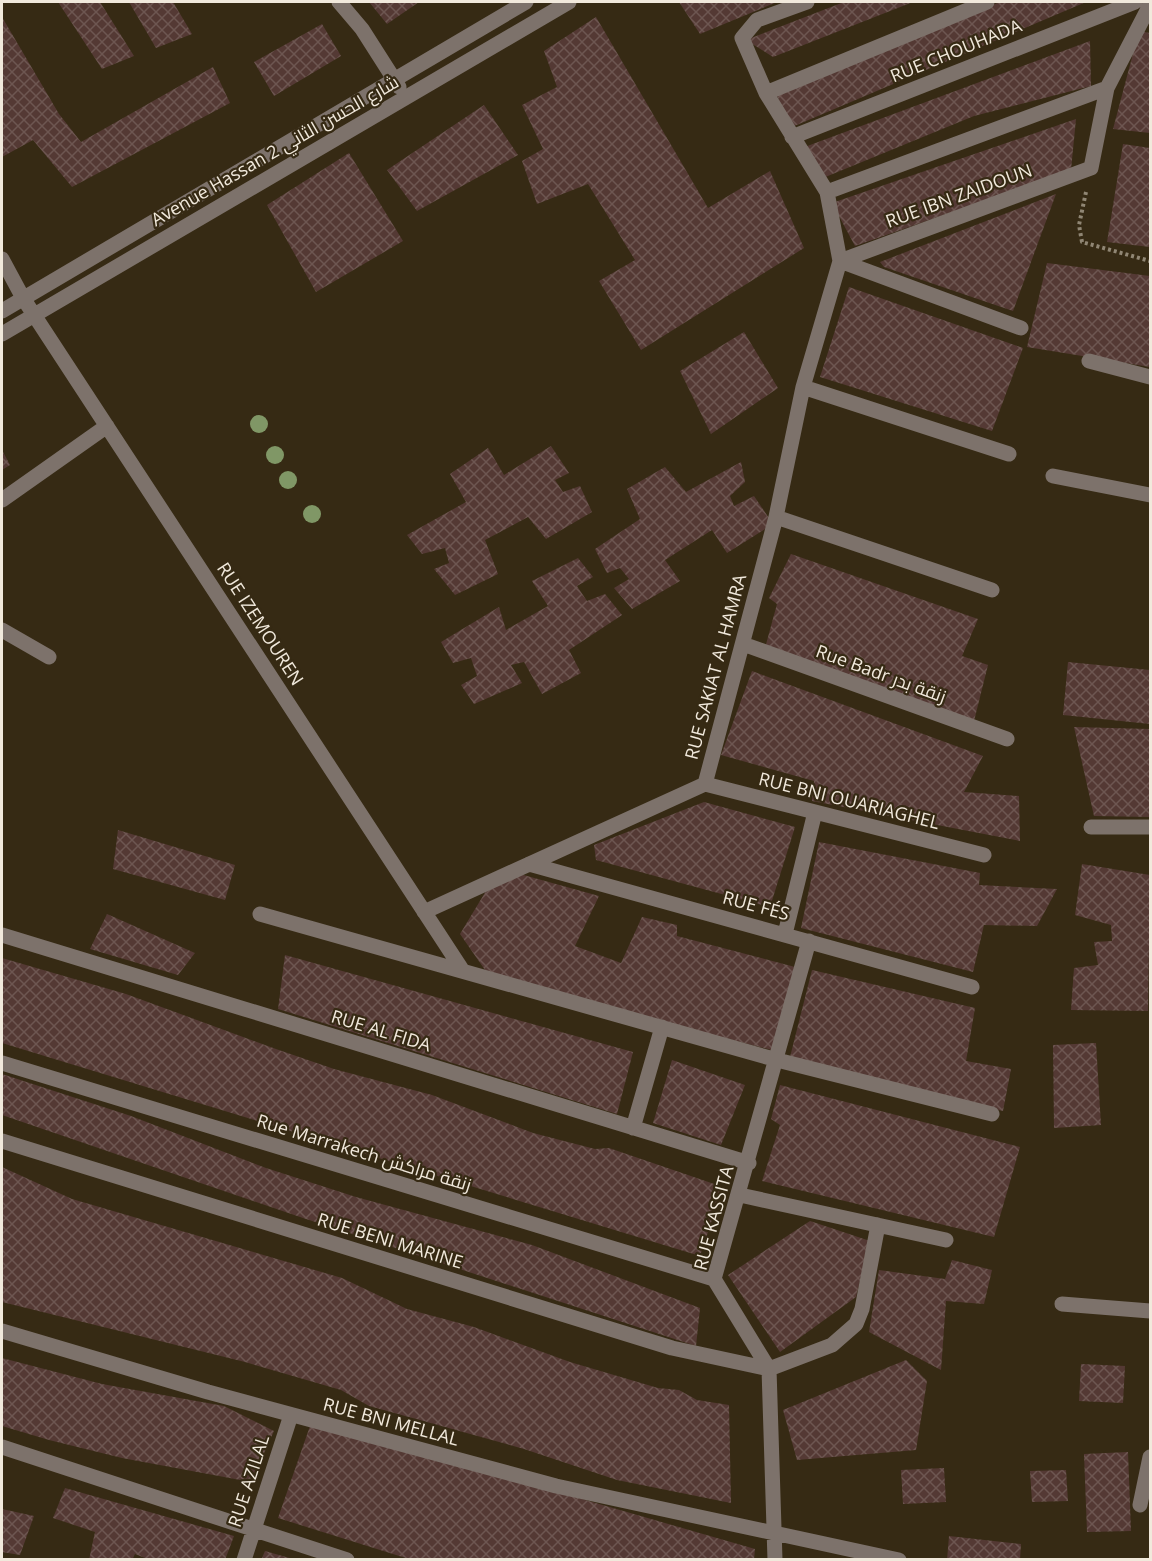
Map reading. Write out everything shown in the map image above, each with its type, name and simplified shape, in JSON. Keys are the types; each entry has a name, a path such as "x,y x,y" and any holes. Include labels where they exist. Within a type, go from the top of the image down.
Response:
{"street":[{"path":"339,2 362,29 406,97"},
{"name":"Avenue Hassan 2 شارع الحسن الثاني","path":"2,311 526,2"},
{"name":"Avenue Hassan 2 شارع الحسن الثاني","path":"2,334 569,2"},
{"path":"807,2 758,20 742,39 766,93 827,192 840,261 1021,328"},
{"path":"766,93 987,2"},
{"name":"RUE CHOUHADA","path":"792,137 1135,2"},
{"path":"1091,168 1107,88 1150,5"},
{"path":"827,192 1107,88"},
{"name":"RUE IBN ZAIDOUN","path":"840,261 1091,168"},
{"path":"229,176 240,195"},
{"name":"RUE IZEMOUREN","path":"2,259 34,315 463,971"},
{"name":"RUE SAKIAT AL HAMRA","path":"424,912 705,784 776,517 803,387 840,261"},
{"path":"1089,361 1150,377"},
{"path":"803,387 1009,454"},
{"path":"2,500 107,426"},
{"path":"1053,476 1150,495"},
{"path":"776,517 992,590"},
{"path":"2,630 49,657"},
{"name":"Rue Badr زنقة بدر","path":"743,644 1007,740"},
{"name":"RUE BNI OUARIAGHEL","path":"705,784 984,855"},
{"path":"785,934 815,812"},
{"path":"1091,827 1150,827"},
{"name":"RUE FÉS","path":"529,864 972,987"},
{"path":"260,914 777,1060 992,1114"},
{"name":"RUE AL FIDA","path":"2,935 749,1163"},
{"name":"RUE KASSITA","path":"775,1560 776,1534 769,1369 714,1279 749,1163 809,941"},
{"path":"633,1128 662,1027"},
{"name":"Rue Marrakech زنقة مراكش","path":"2,1063 714,1279"},
{"name":"RUE BENI MARINE","path":"2,1141 672,1348 769,1369"},
{"path":"740,1195 946,1240"},
{"path":"769,1369 832,1345 856,1324 864,1299 879,1225"},
{"path":"1062,1304 1150,1311"},
{"name":"RUE BNI MELLAL","path":"2,1331 291,1415 556,1486 898,1560"},
{"name":"RUE AZILAL","path":"244,1560 291,1415"},
{"path":"2,1447 347,1560"},
{"path":"1140,1505 1150,1457"}],"path":[{"path":"1091,168 1079,225 1082,242 1150,261"}],"building":[{"path":"58,2 100,2 134,56 102,69"},
{"path":"129,2 173,2 192,34 156,48"},
{"path":"369,2 419,2 387,24"},
{"path":"679,2 777,2 700,34"},
{"path":"844,2 913,2 773,57 746,40"},
{"path":"1000,2 1086,2 792,127 774,90"},
{"path":"2,17 59,114 81,142 213,67 230,103 72,187 33,140 2,157"},
{"path":"596,17 708,208 770,171 804,248 641,350 599,281 635,260 588,184 537,204 522,161 543,149 522,105 557,87 544,51"},
{"path":"322,24 341,56 274,96 254,62"},
{"path":"1139,31 1150,33 1150,133 1113,129"},
{"path":"1090,41 1091,86 974,116 823,178 802,148"},
{"path":"484,105 518,155 417,211 387,170"},
{"path":"1076,119 1071,170 855,246 832,203"},
{"path":"1123,144 1150,148 1150,247 1107,242"},
{"path":"349,153 403,241 316,292 267,205"},
{"path":"1056,194 1013,311 884,267 880,262"},
{"path":"1047,263 1150,276 1150,367 1027,347"},
{"path":"849,287 1023,348 992,431 820,377"},
{"path":"744,332 778,388 711,434 680,371"},
{"path":"551,446 569,473 555,480 563,492 580,486 592,512 546,539 528,517 485,540 498,574 455,595 434,569 449,563 445,548 422,554 407,535 466,502 450,474 488,448 504,475"},
{"path":"2,450 10,465 2,470"},
{"path":"741,462 745,482 730,496 734,506 754,496 773,524 727,553 712,530 665,560 680,581 632,609 614,588 629,579 620,568 607,573 595,549 640,519 627,489 665,467 686,492"},
{"path":"791,554 978,619 962,656 988,665 973,725 765,648 777,604 769,598"},
{"path":"578,558 593,577 577,586 587,601 605,594 622,615 569,650 581,673 542,694 524,662 511,665 522,683 474,704 461,685 477,676 471,658 453,663 441,642 499,607 506,630 548,606 532,581"},
{"path":"1068,662 1150,670 1150,724 1063,715"},
{"path":"752,671 983,756 964,792 1019,796 1020,841 812,801 814,781 721,755"},
{"path":"1074,727 1150,729 1150,817 1094,816"},
{"path":"704,802 795,827 770,907 596,860 594,845"},
{"path":"118,830 235,865 225,900 113,869"},
{"path":"819,842 980,873 979,885 1057,889 1037,926 984,925 973,972 801,928"},
{"path":"1082,864 1150,875 1148,1011 1071,1010 1074,968 1098,965 1094,942 1112,941 1111,925 1075,915"},
{"path":"520,874 599,896 575,946 621,963 642,917 677,925 677,936 795,967 772,1050 565,998 485,970 460,934 486,891"},
{"path":"107,914 195,953 178,975 90,949"},
{"path":"285,955 633,1052 617,1114 278,1009"},
{"path":"2,958 126,994 334,1069 432,1095 533,1133 595,1149 609,1148 723,1187 700,1256 2,1043"},
{"path":"812,970 975,1008 966,1061 1011,1069 1003,1111 790,1057"},
{"path":"1096,1043 1101,1125 1054,1128 1053,1045"},
{"path":"672,1060 745,1085 721,1145 653,1123"},
{"path":"2,1074 131,1116 266,1168 356,1197 532,1245 700,1308 696,1346 303,1218 2,1115"},
{"path":"780,1085 1020,1147 994,1237 762,1181 780,1125 771,1119"},
{"path":"2,1167 72,1199 342,1278 407,1309 474,1327 570,1362 658,1388 679,1390 697,1400 729,1405 731,1503 617,1480 524,1449 369,1406 341,1390 245,1362 2,1302"},
{"path":"810,1221 870,1241 856,1297 780,1352 728,1275"},
{"path":"952,1260 992,1270 984,1304 946,1301 941,1370 869,1332 879,1270 945,1279"},
{"path":"2,1358 102,1384 224,1406 274,1431 251,1482 122,1458 49,1440 2,1426"},
{"path":"906,1360 927,1381 916,1450 797,1460 783,1410"},
{"path":"1081,1364 1125,1366 1123,1403 1079,1401"},
{"path":"310,1426 523,1482 755,1549 754,1560 412,1560 278,1518"},
{"path":"1128,1452 1131,1531 1087,1532 1084,1454"},
{"path":"944,1468 946,1502 903,1504 901,1470"},
{"path":"1066,1470 1068,1501 1032,1502 1030,1471"},
{"path":"65,1488 234,1536 225,1560 150,1560 135,1554 132,1560 89,1560 95,1532 53,1518"},
{"path":"2,1509 34,1516 20,1555 2,1552"},
{"path":"949,1536 1021,1544 1020,1560 947,1560"},
{"path":"265,1551 293,1559 261,1560"}]}
